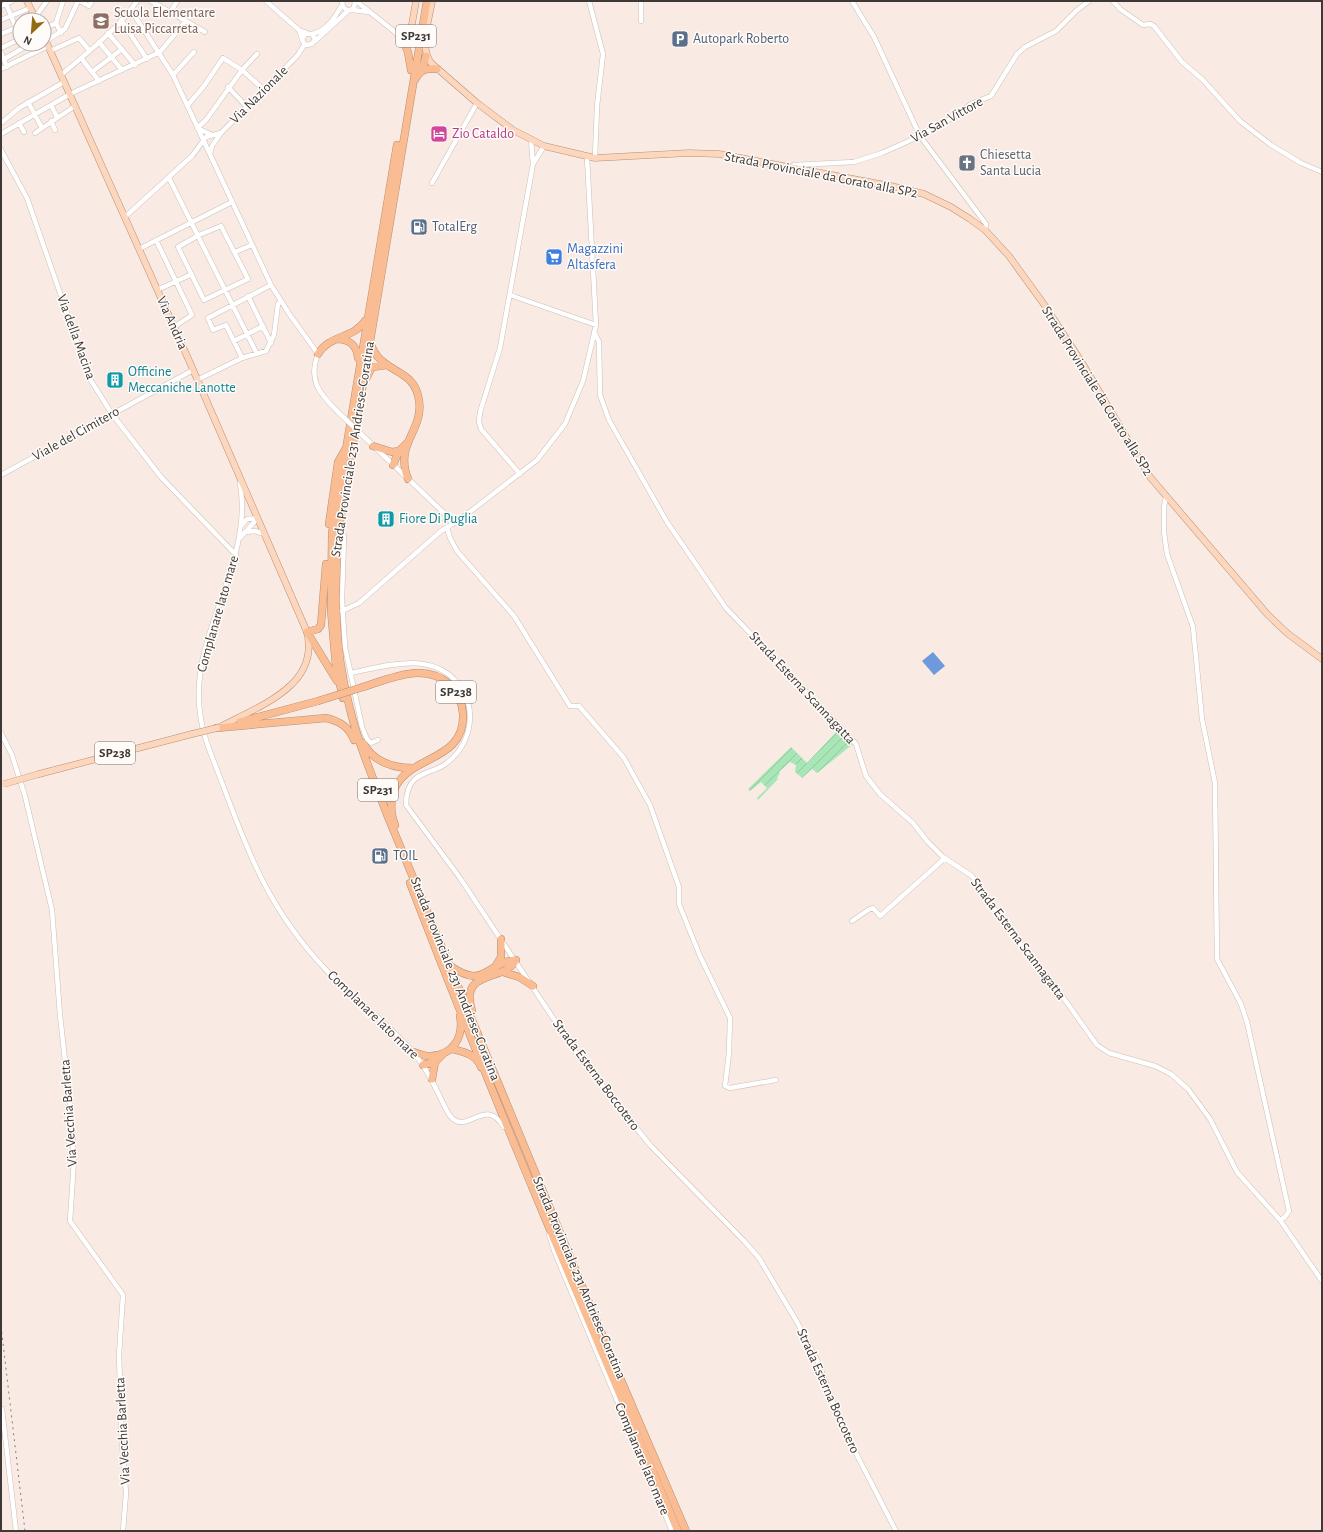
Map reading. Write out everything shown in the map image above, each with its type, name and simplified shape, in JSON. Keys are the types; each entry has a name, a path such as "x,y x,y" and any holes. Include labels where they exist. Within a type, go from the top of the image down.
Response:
{"highway":[{"name":"Strada Provinciale 231 Andriese-Coratina","path":"422,1 367,318 340,521 336,566 337,628 348,705 360,744 414,880 494,1092 678,1531"},
{"name":"Strada Provinciale 231 Andriese-Coratina","path":"426,1 370,342 358,389 332,533 330,571 333,633 340,685 345,711 387,827 446,967 478,1034 686,1531"},
{"path":"404,43 408,52 410,70"},
{"path":"412,84 422,70 426,56"},
{"path":"422,70 428,68 437,69"},
{"path":"318,354 327,343 356,332 367,318"},
{"path":"337,339 352,344 358,352 354,387 358,389 372,367 387,365"},
{"path":"370,342 376,355 387,365 408,378 416,390 419,400 420,410 417,421 403,458 404,469 408,479"},
{"path":"373,446 392,452 399,450 408,442"},
{"path":"340,685 307,632 318,629 323,619 328,543 338,462 348,446"},
{"path":"393,465 399,450"},
{"path":"393,465 403,458"},
{"name":"SP238","path":"217,728 403,676 427,672 440,676 458,694 463,718 462,726 455,741 436,758 413,768"},
{"path":"348,705 353,710 363,743 372,755 393,766 413,768"},
{"path":"217,728 326,718 340,722 351,732 360,754"},
{"path":"413,768 403,776 396,786 391,807 394,822 409,859 414,880"},
{"path":"493,970 500,957 502,939"},
{"path":"446,967 472,977 479,976 493,970 504,962 516,960"},
{"path":"478,1034 477,1024 470,1002 473,988 483,977 503,972 513,966 516,960"},
{"path":"413,1052 430,1057 442,1054 452,1049 460,1035 462,1024 446,967"},
{"path":"503,972 519,976 533,986"},
{"path":"452,1049 468,1053 479,1062 489,1088 494,1092"},
{"path":"432,1080 435,1062 442,1054"},
{"path":"423,1065 430,1057"},
{"path":"423,1065 435,1062"}],"main road":[{"path":"404,43 412,24 416,1"},
{"path":"426,56 424,47 432,1"},
{"name":"Via Andria","path":"51,52 174,327 307,632 310,645 306,665 292,685 277,697 217,728"},
{"name":"Strada Provinciale da Corato alla SP2","path":"426,56 437,69 477,103 513,130 544,146 595,158 689,153 719,154 891,186 924,194 951,207 985,230 1009,256 1081,361 1150,477 1166,497 1268,615 1287,633 1322,659"},
{"name":"SP238","path":"2,784 217,728"}],"street":[{"path":"11,16 4,3 12,1"},
{"path":"40,12 47,1"},
{"path":"61,33 56,23 63,1"},
{"path":"52,40 64,29 79,1 89,6 92,1"},
{"path":"1,122 62,78 131,10 137,1"},
{"path":"151,1 204,32"},
{"path":"170,12 177,1"},
{"path":"266,1 299,30 312,34 319,32 327,26 341,2"},
{"path":"350,10 355,6 356,1 395,32 404,43 410,38 412,24"},
{"path":"589,1 603,54 597,106 595,158"},
{"path":"641,1 641,21"},
{"path":"852,1 874,37 920,136 986,224 985,230"},
{"name":"Via San Vittore","path":"791,167 794,164 854,162 882,153 920,136 955,116 971,104 991,96 1017,54 1025,47 1056,31 1076,11 1089,1"},
{"path":"1113,1 1120,9 1143,25 1150,24 1154,26 1182,62 1202,79 1240,121 1271,145 1301,163 1322,172"},
{"path":"341,2 344,9 372,13"},
{"path":"1,20 11,16 28,3"},
{"path":"131,10 160,52 173,75 271,285 318,354 314,363 315,381 324,397 445,514 453,524"},
{"name":"Via Nazionale","path":"204,142 214,138 221,132 298,56 350,10"},
{"path":"121,20 147,59"},
{"path":"1,134 70,94 98,80 135,65 160,52 185,22"},
{"path":"52,25 56,23"},
{"path":"1,34 12,29"},
{"path":"299,30 304,41 313,43 312,34"},
{"path":"395,32 402,34 408,33"},
{"path":"108,33 135,65"},
{"name":"Via Nazionale","path":"298,56 307,33"},
{"path":"52,43 79,38 89,50"},
{"path":"2,46 12,42"},
{"path":"98,42 122,70"},
{"path":"92,72 122,49"},
{"path":"4,60 17,52"},
{"path":"1,69 32,52"},
{"path":"173,75 194,52"},
{"path":"1,53 7,66"},
{"path":"197,128 206,120 228,88 257,54"},
{"path":"81,58 98,80"},
{"path":"188,105 204,86 223,58 242,70 264,90"},
{"path":"228,88 247,107"},
{"path":"28,102 42,128"},
{"path":"432,183 477,103"},
{"path":"51,105 56,117"},
{"path":"35,133 56,117 75,106"},
{"path":"51,121 55,130"},
{"path":"19,123 24,132"},
{"path":"197,128 214,138 210,150 210,156"},
{"path":"520,474 481,429 479,422 485,395 500,348 510,295 533,164 531,140"},
{"path":"125,217 169,178 204,142"},
{"path":"533,164 544,146"},
{"name":"Via della Macina","path":"1,150 27,198 90,379 111,413 161,478 236,555"},
{"path":"342,611 359,602 441,531 453,524 537,460 564,424 583,381 596,325 587,157"},
{"path":"169,178 199,235 257,354"},
{"path":"139,249 232,202"},
{"path":"221,226 235,252 248,279 204,300 190,275 178,247 199,235 221,226"},
{"path":"156,240 192,315 174,327"},
{"path":"235,252 252,245"},
{"path":"157,290 190,275"},
{"path":"242,358 226,325 213,330 208,318 232,304 271,285"},
{"path":"510,295 596,325"},
{"path":"248,296 271,343"},
{"path":"197,380 242,358 266,351 271,343 276,322 278,304 281,301"},
{"path":"234,341 263,326"},
{"name":"Strada Esterna Scannagatta","path":"594,332 599,342 600,395 609,420 668,522 726,608 856,744 866,776 880,794 913,823 927,841 945,858 972,876 1009,930 1055,986 1097,1045 1109,1054 1155,1066 1171,1074 1188,1089 1210,1118 1237,1172 1280,1220 1322,1280"},
{"name":"Viale del Cimitero","path":"1,474 192,369"},
{"name":"Complanare lato mare","path":"239,474 242,494 242,525 240,539 201,668 199,710 207,742 248,853 281,914 304,944 329,972 382,1020 413,1052 432,1080 452,1118 458,1122 469,1121 489,1114 497,1117 504,1125 558,1260 672,1531"},
{"path":"1166,497 1164,507 1164,532 1167,554 1193,627 1202,719 1215,782 1217,959 1241,1004 1247,1022 1289,1211 1285,1217 1280,1220"},
{"path":"242,525 247,518 258,518"},
{"path":"240,539 258,518"},
{"path":"447,528 450,538 457,550 514,616 570,706 579,706 624,758 639,782 665,843 679,886 679,904 700,956 730,1018 729,1053 725,1086 730,1088 776,1080"},
{"path":"245,532 255,531 265,534"},
{"path":"344,536 341,570 345,647 364,733 371,743 378,740"},
{"name":"Strada Esterna Boccotero","path":"350,673 411,662 427,664 441,669 455,679 463,690 468,701 471,719 469,732 454,758 443,766 415,779 409,786 406,805 502,939 577,1054 650,1145 745,1242 758,1258 797,1322 819,1364 840,1422 896,1531"},
{"name":"Via Vecchia Barletta","path":"1,733 12,755 25,796 52,910 60,1015 72,1124 74,1160 70,1221 123,1295 119,1356 122,1444 126,1492 123,1531"},
{"path":"852,921 873,908 880,916 945,858"},
{"path":"2,1409 16,1531"}],"green space":[{"path":"839,729 843,732 842,735 845,739 849,738 853,744 817,773 812,769 802,778 795,772 796,765 790,762 779,772 778,779 758,800 757,798 767,788 761,782 750,791 748,789 791,747 807,763"}],"water":[{"path":"933,652 945,666 934,675 922,661"}],"railway":[{"path":"1,1326 25,1531"}],"place":[{"name":"Scuola Elementare Luisa Piccarreta","path":"101,21"},
{"name":"Autopark Roberto","path":"680,39"},
{"name":"Zio Cataldo","path":"439,134"},
{"name":"Chiesetta Santa Lucia","path":"967,163"},
{"name":"TotalErg","path":"419,227"},
{"name":"Magazzini Altasfera","path":"554,257"},
{"name":"Officine Meccaniche Lanotte","path":"115,380"},
{"name":"Fiore Di Puglia","path":"386,519"},
{"name":"TOIL","path":"380,856"}]}
